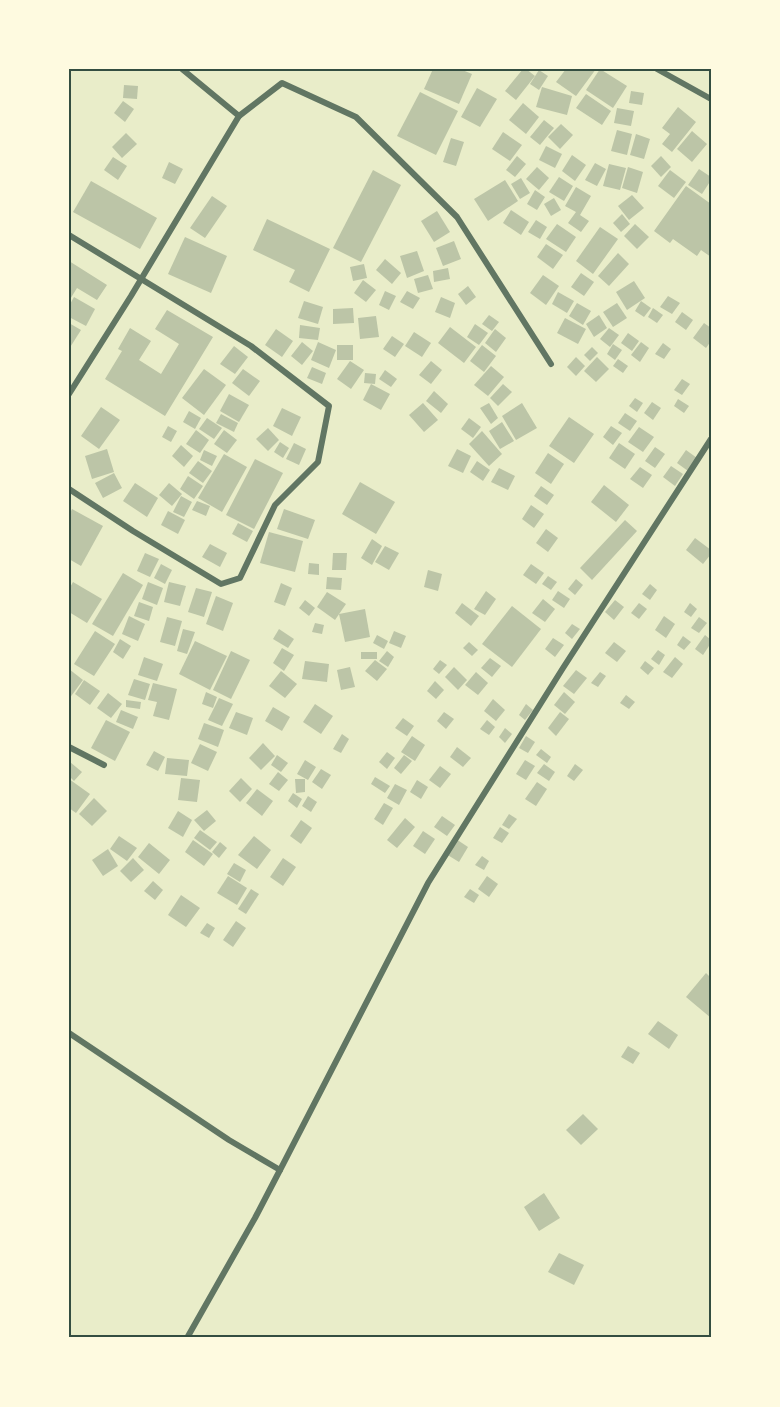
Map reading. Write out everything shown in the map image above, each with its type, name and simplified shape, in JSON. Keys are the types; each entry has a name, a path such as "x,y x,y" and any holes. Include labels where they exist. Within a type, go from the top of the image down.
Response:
{"street":[{"path":"182,69 239,116"},
{"path":"657,69 711,99"},
{"path":"69,394 142,279 239,116 282,83 356,117 456,217 551,364"},
{"path":"69,235 251,346 329,406 318,462 275,505 240,578 221,584 132,531 69,489"},
{"path":"187,1338 255,1218 428,883 711,439"},
{"path":"69,747 104,765"},
{"path":"69,1033 229,1140 280,1170"}],"building":[{"path":"433,69 460,69 472,74 459,104 424,89"},
{"path":"523,69 535,76 516,100 505,91"},
{"path":"566,69 596,69 576,96 556,82"},
{"path":"600,69 627,86 613,108 586,90"},
{"path":"539,70 548,76 539,90 530,84"},
{"path":"124,85 138,86 137,99 123,98"},
{"path":"542,87 572,96 567,115 536,107"},
{"path":"477,88 497,99 480,127 461,117"},
{"path":"631,91 644,93 642,105 629,103"},
{"path":"420,92 458,111 436,155 397,136"},
{"path":"586,94 611,111 602,125 576,108"},
{"path":"123,101 134,109 125,122 114,113"},
{"path":"523,103 539,117 526,134 509,120"},
{"path":"678,107 696,122 672,152 662,144 670,134 662,128"},
{"path":"617,108 634,111 631,126 614,123"},
{"path":"544,120 554,128 540,145 530,137"},
{"path":"561,124 573,135 560,149 548,137"},
{"path":"617,130 632,134 627,155 611,151"},
{"path":"692,131 707,144 692,162 677,149"},
{"path":"503,132 522,145 510,161 492,149"},
{"path":"126,133 137,144 122,158 112,147"},
{"path":"636,134 650,139 644,159 630,155"},
{"path":"451,138 464,142 456,166 443,162"},
{"path":"546,146 562,154 555,168 539,160"},
{"path":"572,155 586,165 575,181 562,171"},
{"path":"517,156 526,164 515,177 506,170"},
{"path":"661,156 671,167 661,177 651,166"},
{"path":"113,157 127,166 118,180 104,170"},
{"path":"169,162 183,169 175,184 162,178"},
{"path":"595,163 606,169 597,186 585,180"},
{"path":"609,164 626,168 620,190 603,186"},
{"path":"537,167 549,178 539,190 526,179"},
{"path":"628,167 643,172 637,193 622,188"},
{"path":"699,169 711,177 702,194 688,185"},
{"path":"373,170 401,185 361,262 333,248"},
{"path":"670,170 686,182 674,198 658,186"},
{"path":"559,177 573,186 564,201 549,192"},
{"path":"521,178 530,193 520,199 511,184"},
{"path":"505,180 518,201 488,221 474,199"},
{"path":"91,181 157,218 140,249 73,212"},
{"path":"686,186 711,204 711,257 701,250 697,256 673,239 670,243 654,231"},
{"path":"576,187 591,196 580,215 589,221 581,232 568,223 576,212 565,206"},
{"path":"535,190 545,197 537,210 527,204"},
{"path":"632,195 644,208 629,220 618,206"},
{"path":"212,196 227,206 205,238 190,228"},
{"path":"554,198 561,210 551,216 544,204"},
{"path":"511,210 529,222 521,235 503,223"},
{"path":"437,211 450,232 434,242 421,221"},
{"path":"622,214 630,224 621,232 613,223"},
{"path":"267,219 330,249 309,292 289,282 295,270 253,250"},
{"path":"536,220 547,227 540,239 528,232"},
{"path":"557,224 576,237 566,252 546,239"},
{"path":"635,224 649,237 637,249 624,236"},
{"path":"600,227 618,239 593,274 576,261"},
{"path":"185,237 227,256 211,293 168,274"},
{"path":"454,241 461,259 443,266 436,248"},
{"path":"546,244 563,255 553,269 537,257"},
{"path":"417,251 424,271 407,278 400,256"},
{"path":"618,253 629,264 609,286 598,276"},
{"path":"385,259 401,273 392,284 376,270"},
{"path":"69,261 107,285 97,300 77,288 69,301"},
{"path":"364,264 367,278 353,281 350,267"},
{"path":"448,268 450,279 434,282 433,271"},
{"path":"581,273 594,282 584,296 571,287"},
{"path":"428,275 433,289 418,293 414,279"},
{"path":"543,275 559,286 546,305 530,293"},
{"path":"363,280 376,290 366,302 354,293"},
{"path":"634,281 645,298 627,310 616,292"},
{"path":"468,286 476,297 466,305 458,294"},
{"path":"385,291 396,296 389,310 379,305"},
{"path":"407,291 420,298 413,309 400,302"},
{"path":"558,292 574,301 567,313 552,304"},
{"path":"668,296 680,303 672,314 660,307"},
{"path":"74,297 95,309 86,326 69,317 69,306"},
{"path":"441,297 455,303 450,318 435,312"},
{"path":"304,301 323,307 318,324 298,318"},
{"path":"641,301 651,308 644,317 635,311"},
{"path":"577,303 591,311 583,325 569,316"},
{"path":"617,303 627,318 613,327 603,312"},
{"path":"353,308 354,323 333,324 333,309"},
{"path":"653,308 663,315 657,323 648,317"},
{"path":"167,310 213,337 165,416 105,379 122,351 118,349 130,328 151,341 139,360 161,374 179,344 155,329"},
{"path":"682,312 693,320 686,330 675,322"},
{"path":"489,315 499,322 492,331 482,324"},
{"path":"599,315 607,328 594,337 586,324"},
{"path":"376,316 379,337 360,339 358,318"},
{"path":"565,318 586,329 578,344 557,333"},
{"path":"69,323 81,330 69,349"},
{"path":"704,323 711,328 711,341 706,348 693,338"},
{"path":"475,324 488,333 479,345 467,337"},
{"path":"300,325 320,328 318,340 299,338"},
{"path":"450,327 476,347 464,363 438,343"},
{"path":"609,328 619,335 610,347 600,339"},
{"path":"276,329 293,341 282,357 265,345"},
{"path":"495,329 506,338 496,352 485,343"},
{"path":"414,332 431,343 422,357 405,346"},
{"path":"628,333 639,341 632,351 621,343"},
{"path":"392,336 404,344 395,357 383,349"},
{"path":"302,342 313,351 302,365 291,356"},
{"path":"318,342 336,350 329,368 311,360"},
{"path":"641,342 649,348 640,362 631,355"},
{"path":"663,343 671,349 664,359 655,354"},
{"path":"613,344 622,350 615,360 607,354"},
{"path":"337,345 353,345 353,360 337,360"},
{"path":"482,345 496,356 484,372 470,361"},
{"path":"234,346 248,357 235,374 220,364"},
{"path":"592,347 598,353 590,361 584,355"},
{"path":"576,357 585,366 576,376 567,367"},
{"path":"597,357 609,369 596,382 584,371"},
{"path":"618,359 628,366 623,373 613,366"},
{"path":"350,361 364,370 351,389 337,379"},
{"path":"431,361 442,370 431,384 419,375"},
{"path":"491,366 504,377 488,396 474,385"},
{"path":"312,367 326,373 322,384 307,378"},
{"path":"204,369 226,385 204,415 182,398"},
{"path":"243,369 260,381 249,396 232,383"},
{"path":"385,370 397,379 391,387 379,379"},
{"path":"365,373 376,374 375,384 364,383"},
{"path":"682,379 690,384 682,395 674,390"},
{"path":"371,384 390,394 381,410 363,400"},
{"path":"503,384 512,392 498,406 490,398"},
{"path":"434,391 448,404 441,413 426,401"},
{"path":"229,394 249,405 239,422 220,411"},
{"path":"635,398 643,403 637,412 629,406"},
{"path":"678,399 689,406 684,413 674,406"},
{"path":"652,402 661,408 653,420 644,413"},
{"path":"423,403 438,420 424,432 409,415"},
{"path":"489,403 498,418 491,424 480,408"},
{"path":"522,403 537,428 516,440 502,416"},
{"path":"101,407 120,420 99,449 81,436"},
{"path":"282,408 301,417 292,436 273,426"},
{"path":"189,411 201,418 195,429 183,422"},
{"path":"625,413 637,421 630,431 618,423"},
{"path":"221,414 238,423 234,432 216,423"},
{"path":"569,417 594,434 574,463 549,446"},
{"path":"207,418 222,428 214,439 199,429"},
{"path":"469,418 481,427 473,438 461,429"},
{"path":"502,422 514,441 500,449 489,431"},
{"path":"168,426 177,431 171,442 162,437"},
{"path":"611,426 622,433 613,445 603,437"},
{"path":"639,427 654,437 643,452 628,442"},
{"path":"268,428 279,440 268,451 256,439"},
{"path":"196,430 209,440 200,453 186,444"},
{"path":"224,430 237,440 227,453 214,444"},
{"path":"482,431 502,454 489,466 469,444"},
{"path":"280,442 289,448 283,458 274,452"},
{"path":"294,443 306,449 299,465 286,459"},
{"path":"619,443 635,454 625,469 609,458"},
{"path":"181,445 193,456 184,467 172,456"},
{"path":"655,447 665,454 655,468 645,461"},
{"path":"107,449 114,472 92,479 85,456"},
{"path":"457,449 471,456 463,473 448,466"},
{"path":"204,450 217,456 212,466 200,460"},
{"path":"686,450 697,458 688,471 677,463"},
{"path":"548,453 564,464 551,484 535,473"},
{"path":"224,454 247,467 222,512 198,498"},
{"path":"255,459 283,473 254,529 226,515"},
{"path":"198,461 212,471 203,483 189,473"},
{"path":"477,461 490,470 483,481 470,472"},
{"path":"671,466 683,474 675,486 663,477"},
{"path":"640,467 652,475 643,488 630,479"},
{"path":"499,468 515,476 508,490 491,482"},
{"path":"114,473 122,488 103,498 95,483"},
{"path":"188,476 203,486 194,499 180,489"},
{"path":"360,482 395,502 376,534 342,514"},
{"path":"135,483 158,498 147,517 123,501"},
{"path":"169,483 182,494 172,506 159,495"},
{"path":"604,485 629,505 616,522 591,502"},
{"path":"541,486 554,495 547,505 534,496"},
{"path":"181,496 192,502 184,517 173,512"},
{"path":"197,501 210,506 206,516 192,510"},
{"path":"531,505 544,514 534,528 522,519"},
{"path":"72,509 103,526 81,566 69,559 69,515"},
{"path":"284,509 315,520 308,539 277,529"},
{"path":"168,511 185,520 178,534 161,525"},
{"path":"625,520 637,531 592,580 580,568"},
{"path":"238,523 253,531 247,542 232,534"},
{"path":"546,529 558,538 548,552 536,543"},
{"path":"269,532 303,541 295,572 260,563"},
{"path":"695,538 711,550 711,554 703,564 686,550"},
{"path":"372,539 382,546 372,565 361,558"},
{"path":"210,544 227,553 220,567 202,557"},
{"path":"385,546 399,553 389,570 375,562"},
{"path":"145,553 159,559 150,577 137,571"},
{"path":"333,553 347,553 346,570 332,570"},
{"path":"309,563 319,564 319,575 308,574"},
{"path":"161,564 172,570 165,584 154,578"},
{"path":"531,564 544,573 536,584 523,575"},
{"path":"428,570 442,574 438,591 424,587"},
{"path":"123,573 143,585 113,636 92,624"},
{"path":"548,576 557,582 551,590 542,584"},
{"path":"327,577 342,578 341,590 326,589"},
{"path":"576,579 583,585 575,595 568,589"},
{"path":"73,582 102,599 87,623 69,612 69,589"},
{"path":"148,582 163,588 157,605 142,599"},
{"path":"169,582 186,586 180,606 164,602"},
{"path":"281,583 292,588 285,606 274,602"},
{"path":"650,584 657,590 650,600 642,594"},
{"path":"196,588 212,592 204,617 188,612"},
{"path":"486,591 496,599 485,615 474,609"},
{"path":"558,591 570,599 564,608 552,600"},
{"path":"327,592 346,604 335,620 317,607"},
{"path":"216,596 233,603 223,631 206,624"},
{"path":"543,599 555,609 545,622 532,613"},
{"path":"305,600 315,608 309,616 299,608"},
{"path":"615,600 624,607 614,620 605,612"},
{"path":"139,602 153,607 149,621 134,616"},
{"path":"462,603 479,616 471,626 455,613"},
{"path":"639,603 647,609 639,619 631,613"},
{"path":"690,603 697,609 691,617 684,612"},
{"path":"512,606 541,629 512,667 482,644"},
{"path":"365,609 370,637 345,642 339,614"},
{"path":"129,616 145,624 138,641 122,634"},
{"path":"664,616 675,624 666,638 655,630"},
{"path":"167,617 182,621 175,646 160,642"},
{"path":"699,617 707,623 699,633 691,628"},
{"path":"315,623 324,625 322,634 312,632"},
{"path":"572,624 580,629 572,639 565,633"},
{"path":"183,629 195,632 187,654 177,651"},
{"path":"279,629 294,639 288,648 273,639"},
{"path":"95,631 115,644 94,676 74,664"},
{"path":"394,631 406,636 401,648 389,643"},
{"path":"377,635 388,641 384,649 373,643"},
{"path":"705,635 711,643 703,655 695,649"},
{"path":"683,636 691,642 684,650 677,645"},
{"path":"553,638 564,645 555,657 545,649"},
{"path":"120,639 131,646 123,659 113,652"},
{"path":"195,641 227,656 210,690 179,674"},
{"path":"469,642 478,650 472,656 463,648"},
{"path":"614,642 626,651 617,662 605,653"},
{"path":"282,648 294,655 284,671 273,663"},
{"path":"658,650 665,655 659,665 651,659"},
{"path":"231,651 250,660 231,699 213,690"},
{"path":"387,651 394,657 388,667 379,661"},
{"path":"361,652 377,652 377,659 361,659"},
{"path":"144,657 163,664 157,681 138,675"},
{"path":"675,657 683,664 672,678 663,672"},
{"path":"490,658 501,666 492,677 481,668"},
{"path":"375,660 387,669 377,681 365,671"},
{"path":"440,660 447,665 439,674 433,669"},
{"path":"305,661 329,664 327,682 302,679"},
{"path":"645,661 654,668 648,675 640,668"},
{"path":"350,667 355,687 341,690 337,670"},
{"path":"454,667 467,680 458,690 445,677"},
{"path":"69,669 83,680 69,699"},
{"path":"576,670 587,678 574,694 563,686"},
{"path":"281,671 297,684 285,698 269,686"},
{"path":"476,672 488,683 478,695 465,685"},
{"path":"600,672 606,676 598,687 591,683"},
{"path":"134,679 150,684 145,700 128,695"},
{"path":"84,680 100,691 90,705 75,694"},
{"path":"435,681 444,690 436,699 427,691"},
{"path":"153,683 177,689 169,720 153,716 157,702 148,700"},
{"path":"206,692 217,697 213,708 202,704"},
{"path":"564,692 575,702 565,714 554,705"},
{"path":"108,693 122,704 111,718 97,708"},
{"path":"626,695 635,702 629,709 620,703"},
{"path":"219,698 233,704 222,726 208,720"},
{"path":"493,699 505,710 496,721 484,711"},
{"path":"126,700 141,702 140,709 126,707"},
{"path":"315,704 333,716 321,734 303,722"},
{"path":"526,704 533,710 525,720 519,715"},
{"path":"273,707 290,717 282,731 265,721"},
{"path":"121,710 138,717 133,729 116,722"},
{"path":"236,712 253,718 247,735 229,728"},
{"path":"444,712 454,719 446,729 437,721"},
{"path":"560,712 569,719 556,736 548,728"},
{"path":"403,718 414,726 407,736 395,728"},
{"path":"106,720 130,732 115,761 91,748"},
{"path":"487,720 495,727 489,735 480,729"},
{"path":"204,723 224,730 218,747 198,739"},
{"path":"505,728 512,734 505,743 499,737"},
{"path":"342,734 349,739 341,753 333,749"},
{"path":"412,736 425,745 415,761 401,752"},
{"path":"526,736 535,742 528,753 519,748"},
{"path":"263,743 275,756 261,770 249,758"},
{"path":"200,744 217,752 208,771 191,763"},
{"path":"457,747 471,758 463,767 450,757"},
{"path":"541,749 551,757 547,763 536,755"},
{"path":"154,751 165,757 158,771 146,765"},
{"path":"387,752 395,758 387,769 379,762"},
{"path":"277,755 288,763 281,772 271,765"},
{"path":"404,755 412,761 401,774 394,768"},
{"path":"167,758 189,760 187,776 165,774"},
{"path":"305,760 316,767 308,780 297,774"},
{"path":"525,760 535,766 526,780 516,774"},
{"path":"70,762 82,772 74,781 69,776"},
{"path":"544,764 555,772 549,781 537,773"},
{"path":"575,764 583,770 574,781 567,776"},
{"path":"440,766 451,774 440,788 429,780"},
{"path":"321,769 331,775 322,789 312,782"},
{"path":"278,772 288,780 279,791 269,784"},
{"path":"375,777 390,786 385,793 371,784"},
{"path":"181,778 200,780 197,802 178,800"},
{"path":"241,778 252,789 240,802 229,791"},
{"path":"69,779 90,794 76,813 69,808"},
{"path":"295,779 305,779 305,792 296,793"},
{"path":"417,780 428,787 421,799 410,792"},
{"path":"537,782 547,789 536,806 525,799"},
{"path":"395,784 407,790 399,805 387,798"},
{"path":"257,789 273,801 262,816 246,803"},
{"path":"293,793 302,799 297,808 288,801"},
{"path":"308,796 317,802 311,812 302,806"},
{"path":"94,798 107,811 92,826 79,814"},
{"path":"384,803 393,808 383,825 374,819"},
{"path":"207,810 216,821 204,831 194,820"},
{"path":"178,811 192,820 183,837 168,828"},
{"path":"509,814 517,819 509,829 502,825"},
{"path":"442,816 455,825 447,836 434,827"},
{"path":"405,818 415,827 397,848 387,840"},
{"path":"301,820 312,828 301,844 290,836"},
{"path":"500,827 509,833 502,843 493,838"},
{"path":"200,830 217,842 210,850 194,838"},
{"path":"423,831 435,839 425,854 413,846"},
{"path":"119,836 137,848 127,861 110,849"},
{"path":"254,836 271,850 257,869 238,855"},
{"path":"456,839 468,847 459,862 446,854"},
{"path":"193,840 213,854 204,866 185,852"},
{"path":"220,842 227,848 219,858 212,852"},
{"path":"149,843 170,860 159,874 138,857"},
{"path":"108,849 118,866 103,876 92,860"},
{"path":"482,856 489,861 484,870 475,865"},
{"path":"133,858 144,870 131,882 120,871"},
{"path":"283,858 296,867 283,886 270,877"},
{"path":"234,863 246,870 240,882 227,874"},
{"path":"228,876 247,888 237,905 217,893"},
{"path":"487,876 498,884 489,897 478,889"},
{"path":"153,881 163,890 155,900 144,891"},
{"path":"251,889 259,894 246,914 238,909"},
{"path":"470,889 479,895 474,903 464,897"},
{"path":"181,895 200,908 186,927 168,915"},
{"path":"236,921 246,928 233,947 223,940"},
{"path":"207,923 215,928 209,938 200,933"},
{"path":"706,973 711,978 711,1018 686,997"},
{"path":"658,1021 678,1035 669,1049 648,1034"},
{"path":"628,1046 640,1053 633,1064 621,1057"},
{"path":"583,1114 598,1129 581,1145 566,1130"},
{"path":"544,1193 560,1218 539,1231 524,1207"},
{"path":"559,1253 584,1265 574,1285 548,1272"}]}
